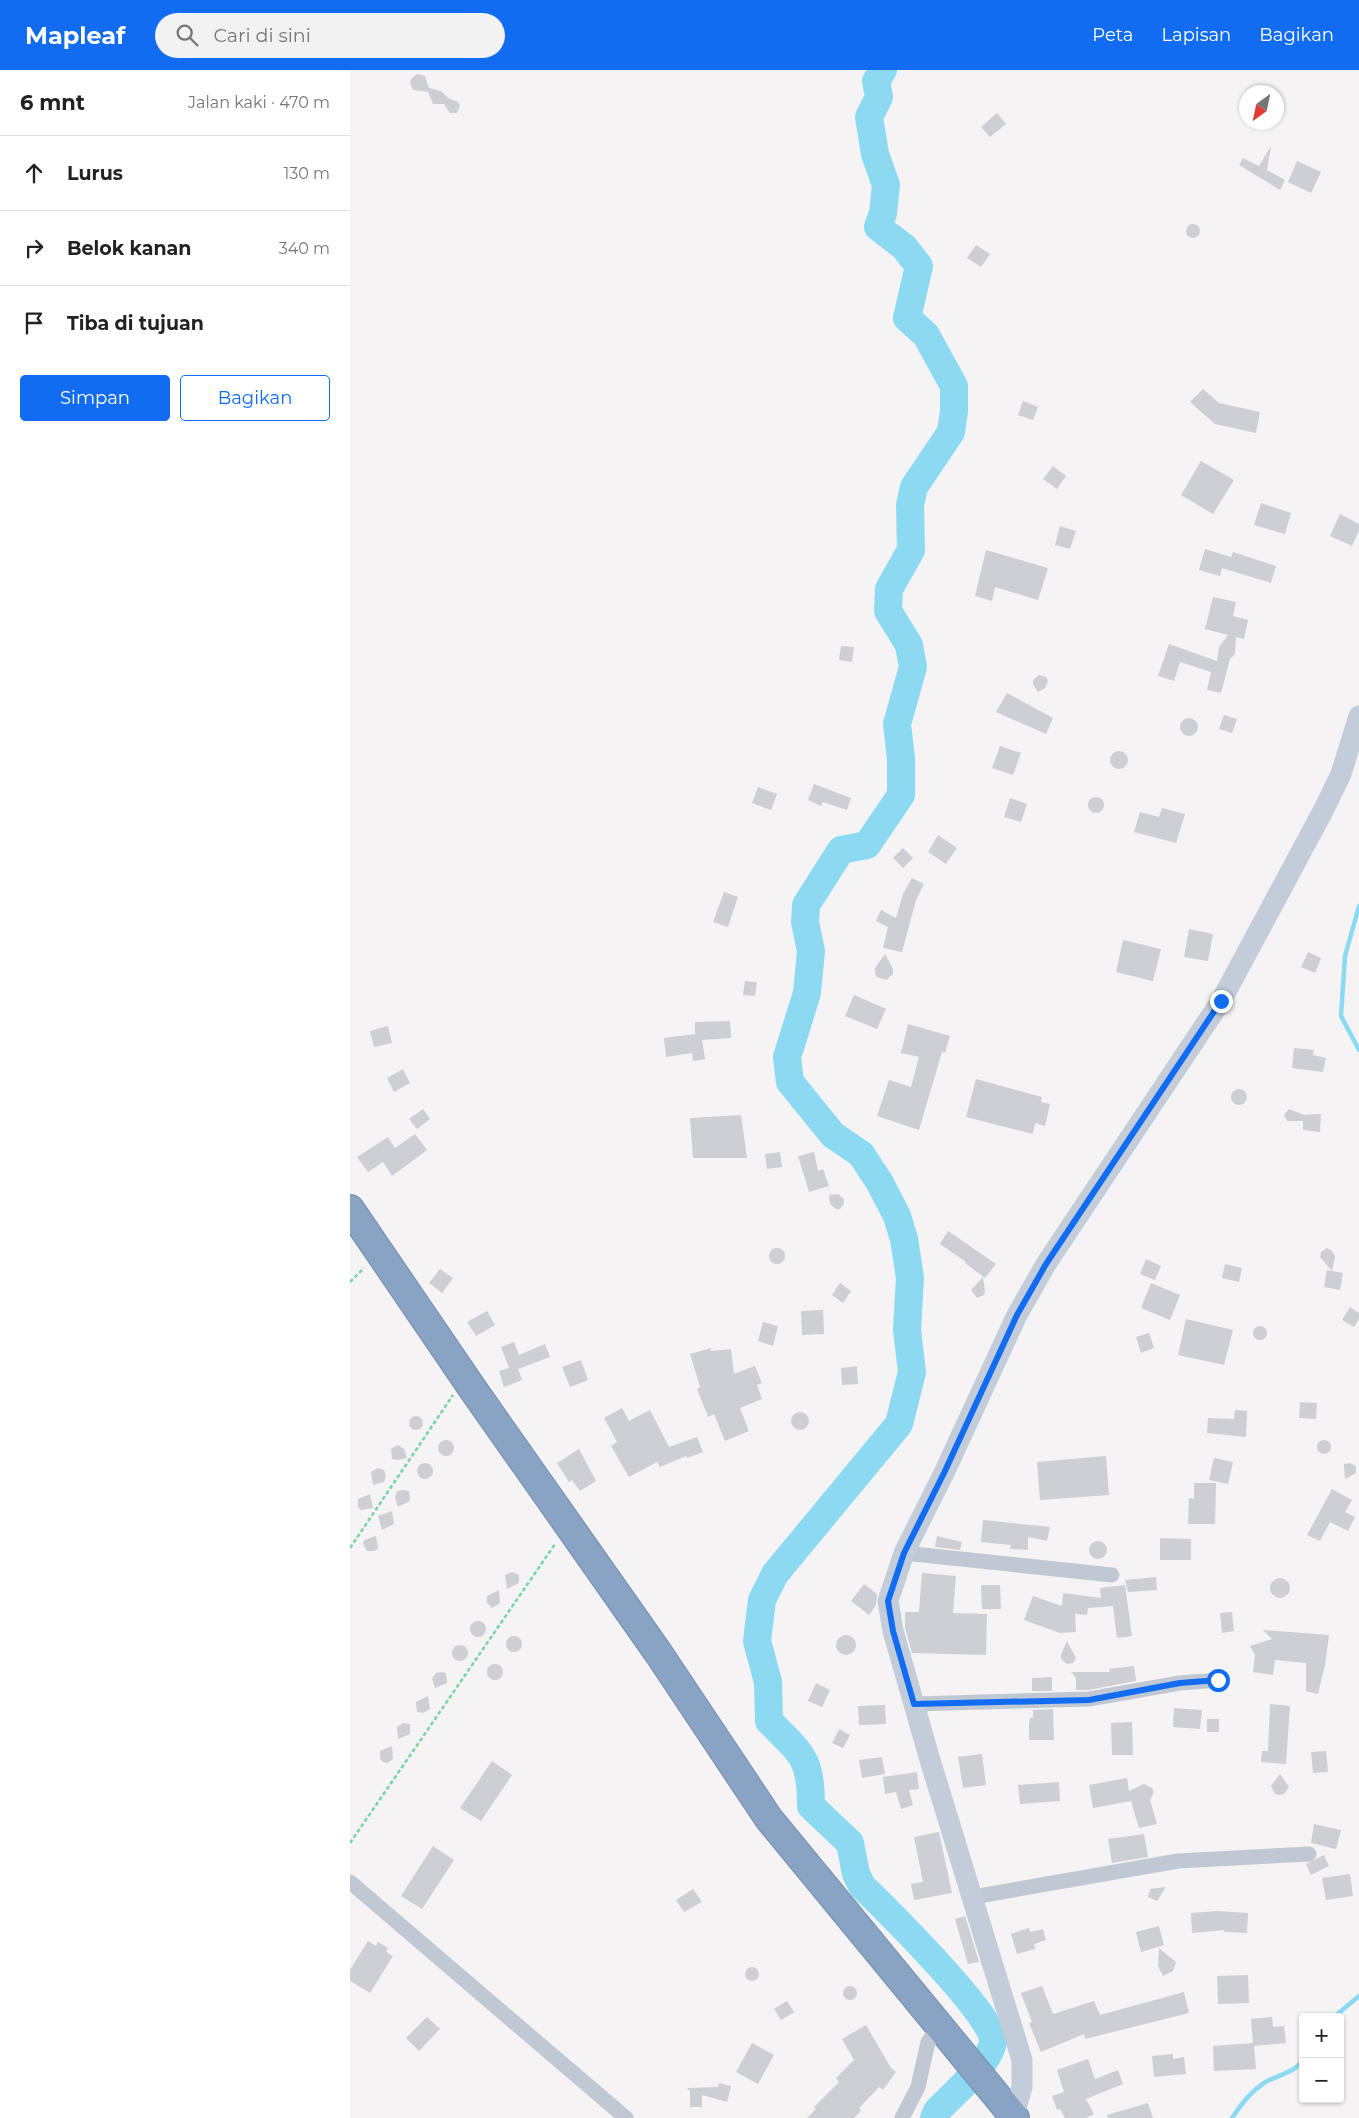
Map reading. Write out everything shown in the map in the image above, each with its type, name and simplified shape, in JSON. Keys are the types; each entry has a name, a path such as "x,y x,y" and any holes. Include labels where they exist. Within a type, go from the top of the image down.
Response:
{"highway":[{"path":"350,1209 472,1388 660,1654 768,1819 934,2034 977,2087 1008,2118"},
{"path":"350,1241 359,1274 454,1394 644,1664 754,1830 934,2034"}],"street":[{"path":"1008,2118 1022,2087 1022,2060 914,1704 893,1631 888,1601 904,1553 944,1473 1017,1315 1046,1264 1221,1001 1341,774 1359,716"},
{"path":"904,1553 1112,1575"},
{"path":"914,1704 1089,1700 1180,1683 1218,1680"},
{"path":"972,1897 1178,1862 1309,1854"},
{"path":"350,1882 626,2118"},
{"path":"902,2118 918,2087 934,2034"}],"path":[{"path":"350,1548 454,1394"},
{"path":"350,1843 558,1541"}],"building":[{"path":"417,74 425,76 429,88 441,91 448,98 458,102 460,106 457,113 450,113 444,104 433,104 428,92 413,90 410,83 411,79"},
{"path":"997,113 1006,124 990,137 981,127"},
{"path":"1271,146 1267,170 1285,180 1280,190 1239,165 1243,158 1259,166"},
{"path":"1297,161 1321,172 1311,193 1288,182"},
{"path":"1193,224 1198,226 1200,231 1198,236 1193,238 1188,236 1186,231 1188,226"},
{"path":"976,245 990,254 981,267 967,258"},
{"path":"1203,389 1219,403 1260,412 1256,433 1215,424 1190,402"},
{"path":"1023,401 1038,407 1033,420 1018,415"},
{"path":"1201,461 1234,480 1213,514 1181,495"},
{"path":"1053,466 1066,476 1057,489 1043,479"},
{"path":"1261,503 1291,513 1285,534 1254,525"},
{"path":"1340,514 1359,524 1359,531 1352,546 1330,536"},
{"path":"1060,526 1076,531 1070,549 1055,545"},
{"path":"1205,549 1231,557 1233,552 1276,566 1271,583 1222,568 1220,576 1199,570"},
{"path":"986,550 1048,568 1038,600 995,587 992,601 975,596"},
{"path":"1213,597 1236,602 1233,616 1248,620 1244,639 1236,637 1235,654 1230,659 1221,693 1207,690 1211,672 1180,662 1174,681 1158,676 1169,644 1217,661 1219,647 1228,635 1205,629"},
{"path":"841,646 854,647 852,662 839,660"},
{"path":"1039,675 1046,677 1048,681 1045,688 1038,692 1033,684 1033,680"},
{"path":"1007,693 1053,718 1046,734 996,712"},
{"path":"1224,715 1237,719 1232,733 1219,729"},
{"path":"1189,718 1195,721 1198,727 1195,733 1189,736 1183,733 1180,727 1183,721"},
{"path":"1000,746 1021,753 1013,775 992,768"},
{"path":"1119,751 1125,754 1128,760 1125,766 1119,769 1113,766 1110,760 1113,754"},
{"path":"814,784 851,798 847,810 823,802 821,806 808,800"},
{"path":"758,787 777,794 771,810 752,803"},
{"path":"1093,797 1099,797 1104,802 1102,811 1093,813 1088,808 1088,802"},
{"path":"1010,798 1027,804 1021,822 1004,817"},
{"path":"1162,808 1185,814 1176,843 1134,832 1140,812 1159,817"},
{"path":"938,835 957,848 946,864 928,852"},
{"path":"903,848 913,858 903,868 893,858"},
{"path":"912,878 924,884 916,900 902,952 883,948 888,927 876,921 881,910 896,918 903,894"},
{"path":"724,892 738,897 728,927 713,922"},
{"path":"1189,929 1213,934 1208,961 1184,957"},
{"path":"1123,940 1161,949 1153,981 1116,972"},
{"path":"1308,952 1321,958 1315,973 1301,967"},
{"path":"885,954 893,969 893,974 886,980 877,977 875,973 875,968"},
{"path":"745,981 757,982 755,996 743,995"},
{"path":"854,995 886,1009 877,1029 845,1016"},
{"path":"730,1021 731,1038 702,1040 705,1059 693,1061 692,1053 666,1057 664,1038 695,1034 695,1022"},
{"path":"908,1024 950,1036 945,1053 942,1052 919,1130 877,1116 889,1080 911,1087 919,1057 901,1053"},
{"path":"388,1026 392,1043 374,1047 370,1031"},
{"path":"1294,1048 1314,1050 1313,1055 1326,1058 1323,1072 1292,1068"},
{"path":"403,1069 410,1083 394,1092 387,1078"},
{"path":"976,1079 1042,1097 1041,1102 1050,1104 1045,1126 1035,1123 1033,1134 966,1117"},
{"path":"1236,1089 1242,1089 1247,1094 1245,1103 1236,1105 1231,1100 1231,1094"},
{"path":"423,1109 430,1119 417,1129 409,1119"},
{"path":"1289,1109 1304,1115 1321,1114 1320,1132 1303,1130 1303,1121 1287,1121 1284,1115"},
{"path":"741,1115 747,1158 693,1158 690,1118"},
{"path":"415,1134 427,1150 392,1176 383,1162 368,1172 357,1157 388,1137 395,1148"},
{"path":"780,1152 782,1167 767,1169 765,1154"},
{"path":"814,1152 818,1171 823,1169 829,1186 809,1192 798,1156"},
{"path":"838,1194 844,1199 844,1203 840,1209 836,1209 830,1204 829,1195"},
{"path":"948,1231 996,1264 985,1278 940,1244"},
{"path":"777,1248 785,1256 777,1264 769,1256"},
{"path":"1327,1248 1335,1256 1332,1271 1320,1257 1321,1252"},
{"path":"1146,1259 1161,1266 1155,1280 1140,1274"},
{"path":"1225,1264 1242,1268 1239,1282 1222,1278"},
{"path":"440,1269 453,1278 442,1293 429,1283"},
{"path":"1327,1270 1343,1273 1340,1290 1324,1287"},
{"path":"983,1277 985,1292 984,1295 977,1298 971,1290"},
{"path":"840,1283 851,1291 843,1303 832,1295"},
{"path":"1151,1283 1180,1295 1170,1320 1141,1308"},
{"path":"1350,1307 1359,1313 1359,1319 1354,1327 1342,1320"},
{"path":"823,1310 824,1334 802,1335 801,1311"},
{"path":"487,1311 495,1325 476,1336 467,1322"},
{"path":"1186,1319 1233,1330 1224,1365 1178,1355"},
{"path":"763,1322 778,1326 773,1346 758,1341"},
{"path":"1257,1326 1263,1326 1267,1333 1263,1340 1257,1340 1253,1336 1253,1330"},
{"path":"1149,1333 1154,1348 1141,1353 1136,1337"},
{"path":"514,1342 519,1355 545,1344 550,1357 518,1369 522,1380 504,1387 499,1371 509,1368 501,1347"},
{"path":"711,1348 711,1351 731,1349 734,1374 755,1366 762,1383 757,1385 762,1399 740,1408 749,1431 725,1441 714,1414 708,1417 697,1389 700,1387 690,1354"},
{"path":"581,1360 588,1380 570,1387 562,1367"},
{"path":"857,1366 858,1384 842,1385 841,1368"},
{"path":"1300,1402 1317,1403 1316,1419 1299,1418"},
{"path":"622,1408 629,1421 650,1410 669,1447 697,1437 703,1452 687,1458 686,1456 660,1467 657,1462 629,1477 611,1446 617,1442 604,1418"},
{"path":"1235,1410 1247,1411 1246,1437 1207,1433 1208,1418 1234,1419"},
{"path":"800,1412 806,1415 809,1421 806,1427 800,1430 794,1427 791,1421 794,1415"},
{"path":"413,1416 419,1416 423,1423 419,1430 413,1430 409,1426 409,1420"},
{"path":"446,1440 454,1448 446,1456 438,1448"},
{"path":"1321,1440 1327,1440 1331,1447 1327,1454 1321,1454 1317,1450 1317,1444"},
{"path":"398,1445 404,1449 407,1458 392,1459 391,1449"},
{"path":"579,1449 596,1481 580,1491 572,1480 569,1482 557,1463"},
{"path":"1106,1456 1109,1495 1040,1500 1037,1462"},
{"path":"1214,1458 1233,1462 1228,1484 1209,1480"},
{"path":"425,1463 433,1471 425,1479 417,1471"},
{"path":"1350,1463 1356,1466 1356,1473 1345,1479 1344,1464"},
{"path":"378,1468 384,1470 386,1476 384,1482 373,1485 371,1472"},
{"path":"1194,1483 1216,1483 1215,1524 1188,1524 1189,1498 1194,1499"},
{"path":"1332,1489 1352,1500 1345,1512 1355,1517 1348,1531 1330,1522 1320,1541 1307,1535"},
{"path":"397,1491 409,1491 410,1501 398,1507 395,1498"},
{"path":"370,1494 373,1508 361,1510 358,1507 358,1499"},
{"path":"392,1511 394,1524 382,1530 378,1516"},
{"path":"983,1520 1050,1527 1047,1541 1028,1537 1028,1550 1010,1549 1011,1545 981,1542"},
{"path":"376,1536 378,1548 375,1551 367,1551 363,1544 364,1540"},
{"path":"937,1536 962,1542 960,1550 935,1547"},
{"path":"1160,1538 1191,1539 1191,1560 1160,1560"},
{"path":"1098,1541 1104,1544 1107,1550 1104,1556 1098,1559 1092,1556 1089,1550 1092,1544"},
{"path":"512,1572 519,1575 519,1583 507,1589 505,1575"},
{"path":"922,1573 956,1576 953,1613 987,1614 986,1655 912,1653 905,1628 905,1612 919,1612"},
{"path":"1156,1577 1157,1590 1128,1592 1125,1580"},
{"path":"1280,1578 1287,1581 1290,1588 1287,1595 1280,1598 1273,1595 1270,1588 1273,1581"},
{"path":"864,1584 877,1594 876,1605 869,1615 851,1601"},
{"path":"981,1585 1000,1585 1001,1609 982,1609"},
{"path":"1125,1585 1132,1636 1117,1638 1113,1606 1088,1608 1087,1615 1075,1614 1076,1632 1060,1633 1024,1620 1033,1596 1062,1606 1063,1593 1101,1598 1100,1588"},
{"path":"499,1590 500,1603 492,1608 487,1603 487,1596"},
{"path":"1232,1612 1234,1631 1222,1633 1220,1613"},
{"path":"478,1621 486,1629 478,1637 470,1629"},
{"path":"1263,1630 1329,1635 1325,1665 1318,1694 1306,1691 1306,1663 1275,1660 1273,1675 1253,1672 1255,1655 1250,1646 1272,1639"},
{"path":"846,1635 853,1638 856,1645 853,1652 846,1655 839,1652 836,1645 839,1638"},
{"path":"514,1636 522,1644 514,1652 506,1644"},
{"path":"1067,1641 1076,1658 1073,1663 1067,1664 1061,1659 1061,1655"},
{"path":"460,1645 468,1653 460,1661 452,1653"},
{"path":"495,1664 503,1672 495,1680 487,1672"},
{"path":"1134,1666 1136,1681 1088,1690 1076,1690 1076,1678 1071,1672 1110,1672 1109,1669"},
{"path":"436,1673 446,1673 447,1683 435,1688 432,1679"},
{"path":"1052,1677 1052,1691 1032,1691 1032,1678"},
{"path":"816,1683 830,1690 822,1707 808,1701"},
{"path":"428,1696 430,1709 423,1713 417,1712 416,1702"},
{"path":"1270,1704 1290,1706 1286,1764 1261,1762 1262,1751 1268,1751"},
{"path":"885,1705 886,1724 859,1725 858,1706"},
{"path":"1174,1708 1202,1710 1200,1729 1173,1727"},
{"path":"1053,1709 1054,1740 1029,1740 1029,1723 1030,1718 1033,1718 1033,1710"},
{"path":"1207,1719 1219,1719 1219,1732 1207,1732"},
{"path":"1132,1722 1133,1755 1112,1755 1111,1723"},
{"path":"403,1723 410,1724 410,1734 398,1739 397,1727"},
{"path":"839,1729 850,1735 843,1748 832,1743"},
{"path":"392,1746 393,1759 387,1763 383,1762 380,1759 380,1751"},
{"path":"1326,1751 1328,1772 1313,1773 1311,1752"},
{"path":"982,1754 986,1785 963,1788 958,1757"},
{"path":"882,1757 885,1774 862,1778 859,1760"},
{"path":"492,1761 512,1775 481,1821 460,1808"},
{"path":"917,1772 919,1789 909,1790 913,1805 901,1809 896,1792 885,1794 883,1777"},
{"path":"1280,1774 1289,1787 1284,1794 1280,1795 1275,1794 1271,1786"},
{"path":"1127,1778 1129,1791 1144,1784 1152,1788 1154,1792 1150,1800 1157,1824 1139,1828 1131,1801 1093,1808 1089,1785"},
{"path":"1059,1782 1060,1801 1020,1804 1018,1785"},
{"path":"1314,1824 1341,1830 1336,1849 1311,1843"},
{"path":"939,1832 952,1893 914,1900 911,1884 923,1882 914,1837"},
{"path":"1144,1834 1148,1857 1112,1863 1108,1839"},
{"path":"433,1846 454,1860 422,1909 401,1896"},
{"path":"1324,1855 1329,1866 1311,1875 1306,1864"},
{"path":"1350,1874 1353,1896 1326,1900 1322,1878"},
{"path":"1166,1887 1157,1901 1148,1897 1150,1889"},
{"path":"693,1889 702,1902 684,1912 676,1900"},
{"path":"1217,1911 1248,1913 1247,1933 1224,1932 1224,1930 1192,1933 1191,1913"},
{"path":"965,1916 979,1962 968,1964 955,1919"},
{"path":"1159,1926 1164,1945 1141,1952 1136,1932"},
{"path":"1029,1928 1030,1932 1043,1929 1046,1940 1034,1944 1035,1949 1017,1954 1011,1934"},
{"path":"368,1941 376,1946 378,1942 388,1948 386,1952 393,1956 370,1993 350,1981 350,1970"},
{"path":"1159,1948 1176,1962 1173,1971 1163,1976 1158,1966"},
{"path":"752,1967 757,1969 759,1974 757,1979 752,1981 747,1979 745,1974 747,1969"},
{"path":"1248,1975 1249,2003 1218,2004 1217,1976"},
{"path":"850,1986 855,1988 857,1993 855,1998 850,2000 845,1998 843,1993 845,1988"},
{"path":"1042,1986 1053,2014 1094,2001 1100,2015 1184,1992 1189,2013 1085,2039 1084,2034 1041,2052 1029,2023 1032,2022 1021,1993"},
{"path":"787,2001 794,2012 781,2020 774,2009"},
{"path":"427,2017 440,2029 419,2051 406,2038"},
{"path":"1272,2017 1273,2027 1284,2026 1286,2043 1254,2046 1256,2069 1214,2071 1213,2046 1253,2043 1251,2019"},
{"path":"866,2025 891,2068 896,2072 883,2090 879,2087 859,2108 861,2111 854,2118 807,2118 816,2109 814,2107 839,2082 836,2078 854,2060 842,2039"},
{"path":"752,2043 774,2055 758,2084 736,2072"},
{"path":"1173,2054 1173,2059 1184,2057 1186,2074 1154,2077 1152,2056"},
{"path":"1088,2059 1095,2079 1118,2070 1123,2084 1086,2099 1094,2114 1086,2118 1065,2118 1060,2109 1057,2110 1052,2096 1064,2092 1057,2070"},
{"path":"719,2083 731,2086 727,2102 702,2095 702,2107 690,2107 690,2091 687,2088 718,2087"},
{"path":"1148,2103 1153,2118 1108,2118 1107,2115"}],"waterway":[{"path":"883,70 876,81 879,97 869,117 875,154 886,185 883,213 878,227 904,247 919,266 907,318 926,335 954,386 954,411 951,432 914,487 910,505 911,550 889,589 888,611 909,645 913,667 897,724 901,759 901,795 867,845 841,850 806,905 805,922 811,951 807,993 787,1057 790,1082 833,1135 861,1154 880,1183 897,1216 904,1239 910,1278 907,1330 912,1372 899,1424 775,1574 762,1600 757,1641 768,1682 769,1721 797,1750 802,1758 809,1777 811,1806 850,1843 856,1874 862,1886 958,1986 976,2008 988,2027 993,2040 991,2048 979,2068 937,2111 934,2118"},
{"path":"1359,906 1345,956 1341,1016 1359,1050"},
{"path":"1339,2013 1359,1996"},
{"path":"1232,2118 1254,2090 1299,2065"}],"route":[{"path":"1218,1680 1180,1683 1124,1695 1089,1700 914,1704 893,1631 888,1601 904,1553 944,1473 1017,1315 1046,1264 1221,1001"}]}
